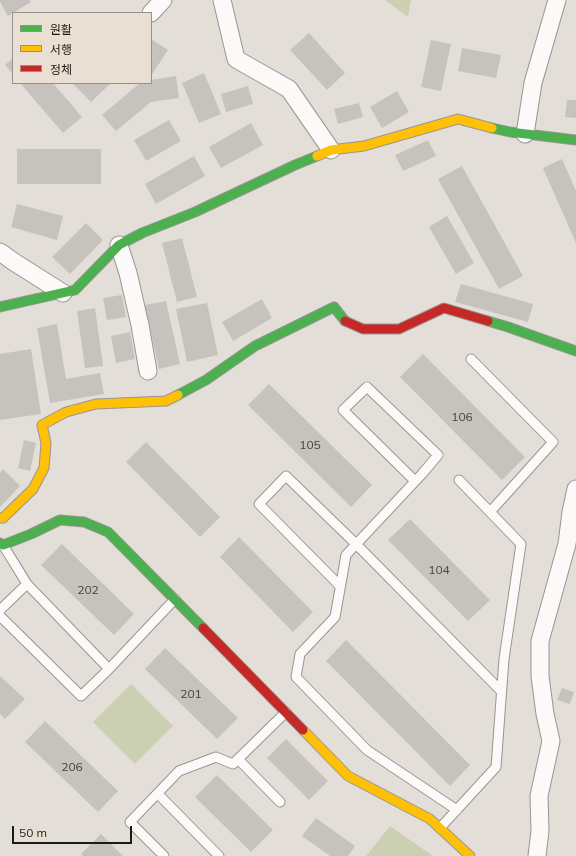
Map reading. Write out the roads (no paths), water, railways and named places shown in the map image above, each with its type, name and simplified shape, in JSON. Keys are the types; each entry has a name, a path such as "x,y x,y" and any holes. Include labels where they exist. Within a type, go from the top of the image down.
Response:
{"street":[{"path":"152,12 163,0"},
{"path":"222,0 236,59 289,89 331,150"},
{"path":"525,134 533,83 557,0"},
{"path":"0,307 74,290 119,245 331,150 364,146 458,119 510,132 576,140"},
{"path":"119,245 128,273 148,371"},
{"path":"0,252 63,293"},
{"path":"0,518 3,518 33,489 44,468 46,443 42,425 66,412 96,404 166,401 206,380 255,346 334,307 346,321 363,329 399,329 444,308 508,327 576,351"},
{"path":"537,856 540,831 539,796 551,741 545,714 540,676 540,641 567,544 571,512 576,489"},
{"path":"1,544 31,534 60,520 84,522 108,532 348,776 430,820 470,856"}],"lane":[{"path":"471,359 553,442 490,512"},
{"path":"415,481 343,410 367,387 438,455 415,481 346,555 335,617 300,654 296,677 367,750 457,810"},
{"path":"340,586 259,504 286,476 502,691"},
{"path":"440,828 496,767 504,659 521,544 459,480"},
{"path":"1,544 27,584 109,669"},
{"path":"0,610 27,584"},
{"path":"0,616 81,696 109,669 175,599"},
{"path":"164,856 130,822 179,771 216,757 232,764 286,712"},
{"path":"238,759 280,802"},
{"path":"158,794 219,856"}]}
